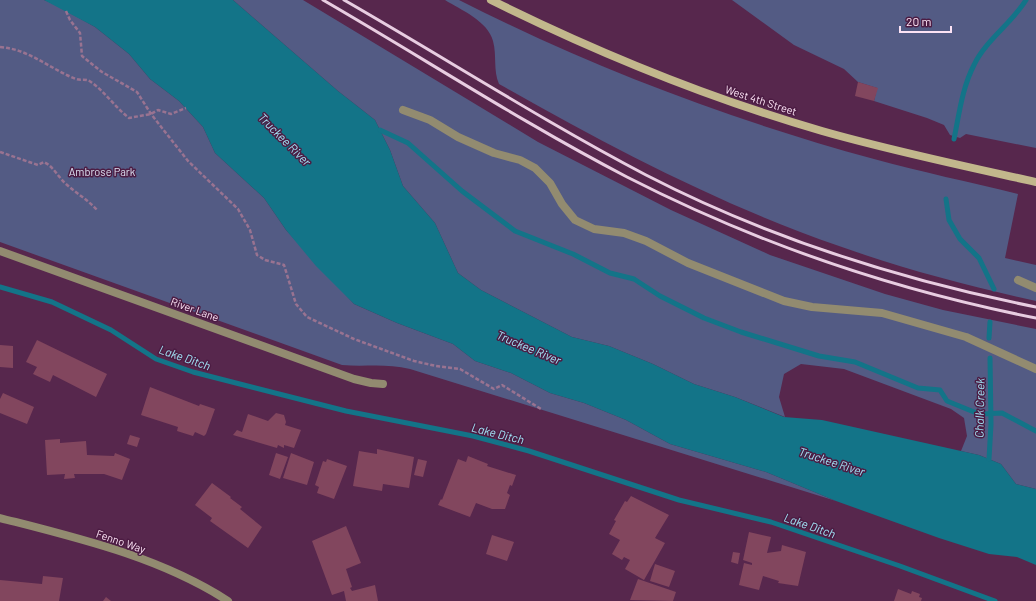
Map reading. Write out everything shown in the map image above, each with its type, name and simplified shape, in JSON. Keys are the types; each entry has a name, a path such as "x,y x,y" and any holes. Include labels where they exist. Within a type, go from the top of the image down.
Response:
{"main road":[{"name":"West 4th Street","path":"491,0 605,54 679,84 751,109 822,131 893,150 1036,182"}],"street":[{"path":"403,110 430,120 458,137 494,153 520,160 535,168 550,183 562,204 575,220 594,229 624,233 646,241 688,263 784,301 812,307 882,313 966,338 1036,369"},
{"name":"River Lane","path":"0,250 354,378 371,383 383,384"},
{"path":"1018,280 1036,288"},
{"name":"Fenno Way","path":"0,518 62,534 148,562 190,579 228,601"}],"path":[{"path":"66,10 70,20 80,32 82,56 102,72 137,92 151,114 188,161 238,209 250,230 257,255 265,260 284,266 296,304 307,317 354,339 414,361 460,369 494,389 502,385 541,409"},
{"path":"0,47 25,52 77,80 87,80 105,94 128,118 151,114 158,110 171,114 186,108"},
{"path":"0,152 28,163 38,165 44,162 50,165 66,184 87,199 97,210"}],"green space":[{"name":"Ambrose Park","path":"0,0 44,0 54,4 95,27 129,54 150,79 179,101 203,127 215,153 264,198 286,230 354,304 397,323 453,344 475,361 511,373 550,393 584,403 626,420 670,444 766,472 836,501 410,369 384,366 342,365 0,242"},
{"path":"233,0 303,0 538,142 671,210 770,255 885,294 943,310 1036,329 1036,489 1016,484 1001,464 979,455 961,451 967,436 964,418 951,409 844,369 801,364 784,374 779,397 785,417 735,397 694,384 653,364 609,346 572,337 481,290 458,273 435,223 403,186 390,150 375,120 338,91"},
{"path":"445,0 459,0 509,25 611,70 766,127 892,164 1018,194 1005,258 1036,265 1036,301 936,276 839,246 751,212 623,152 499,84 496,73 493,41 490,34 480,22"},
{"path":"732,0 1036,0 1036,148 966,134 960,138 950,135 944,125 874,101 877,88 858,82 844,69 794,45"}],"water":[{"name":"Truckee River","path":"44,0 233,0 338,91 375,120 390,150 403,186 435,223 458,273 481,290 572,337 609,346 653,364 694,384 735,397 784,417 822,420 979,455 1001,464 1016,484 1036,489 1036,565 1017,557 989,554 939,538 836,501 766,472 670,444 626,420 584,403 550,393 511,373 475,361 453,344 397,323 354,304 316,266 286,230 264,198 215,153 203,127 179,101 150,79 129,54 95,27"}],"building":[{"path":"858,82 878,88 874,101 855,96"},
{"path":"37,340 107,374 96,397 53,375 50,382 33,374 37,367 26,362"},
{"path":"0,345 13,346 13,368 0,367"},
{"path":"150,387 199,406 200,404 215,409 206,434 204,436 195,432 193,436 177,431 178,427 141,415"},
{"path":"3,393 34,407 27,424 0,413 0,399"},
{"path":"276,413 284,415 286,422 285,425 301,430 294,448 284,445 284,448 278,445 277,448 233,435 237,430 242,432 248,414 268,421"},
{"path":"130,435 140,438 137,447 127,444"},
{"path":"60,439 60,443 86,441 87,455 114,456 115,453 130,459 122,480 104,474 74,474 75,478 64,479 65,474 47,475 45,440"},
{"path":"377,449 414,457 409,488 383,484 382,491 353,486 359,451 377,454"},
{"path":"276,453 288,457 280,479 269,475"},
{"path":"291,453 314,462 307,485 283,478"},
{"path":"468,456 488,464 487,466 516,475 512,486 510,485 507,493 510,495 505,509 492,509 476,503 470,517 438,505 441,499 442,500 458,459 466,462"},
{"path":"327,459 347,466 334,499 317,493 319,487 315,485 323,461 326,462"},
{"path":"418,459 427,461 423,477 414,475"},
{"path":"212,483 231,497 230,498 242,507 240,509 262,527 248,548 210,521 212,518 195,505"},
{"path":"631,496 669,515 655,538 665,543 644,580 625,569 630,560 624,557 622,560 612,554 620,540 609,534 616,521 614,520 625,501 627,502"},
{"path":"346,526 361,563 346,569 352,587 350,588 352,591 375,585 378,601 346,601 344,591 332,595 312,541"},
{"path":"749,532 771,537 767,553 781,551 782,545 806,552 798,586 778,583 779,581 763,576 759,590 739,585 744,563 752,565 752,563 743,560"},
{"path":"492,535 514,542 507,561 486,554"},
{"path":"733,552 740,553 738,564 731,562"},
{"path":"655,564 675,571 669,587 650,581"},
{"path":"43,576 63,578 59,601 0,601 0,580 42,584"},
{"path":"638,579 676,592 673,601 630,600"},
{"path":"898,589 911,594 912,591 920,594 919,597 922,598 921,601 894,601"},
{"path":"106,597 111,601 103,601"}],"waterway":[{"name":"Chalk Creek","path":"954,139 964,92 974,65 985,48 1014,16 1026,0"},
{"path":"380,130 408,143 462,191 515,231 573,254 610,273 634,279 660,296 704,318 741,332 819,356 855,362 918,388 940,390 947,401 979,414 1002,413 1036,431"},
{"name":"Chalk Creek","path":"946,199 949,220 960,239 979,258 994,289"},
{"name":"Lake Ditch","path":"0,287 52,302 111,330 156,359 193,372 346,411 473,436 529,451 679,500 771,522 900,566 995,601"},
{"name":"Chalk Creek","path":"989,338 990,322"},
{"name":"Chalk Creek","path":"989,459 991,424 990,358"}],"railway":[{"path":"323,0 550,135 627,177 725,223 827,262 878,278 983,307 1036,318"},
{"path":"344,0 570,133 646,175 692,198 787,237 885,270 935,284 1036,307"}]}
